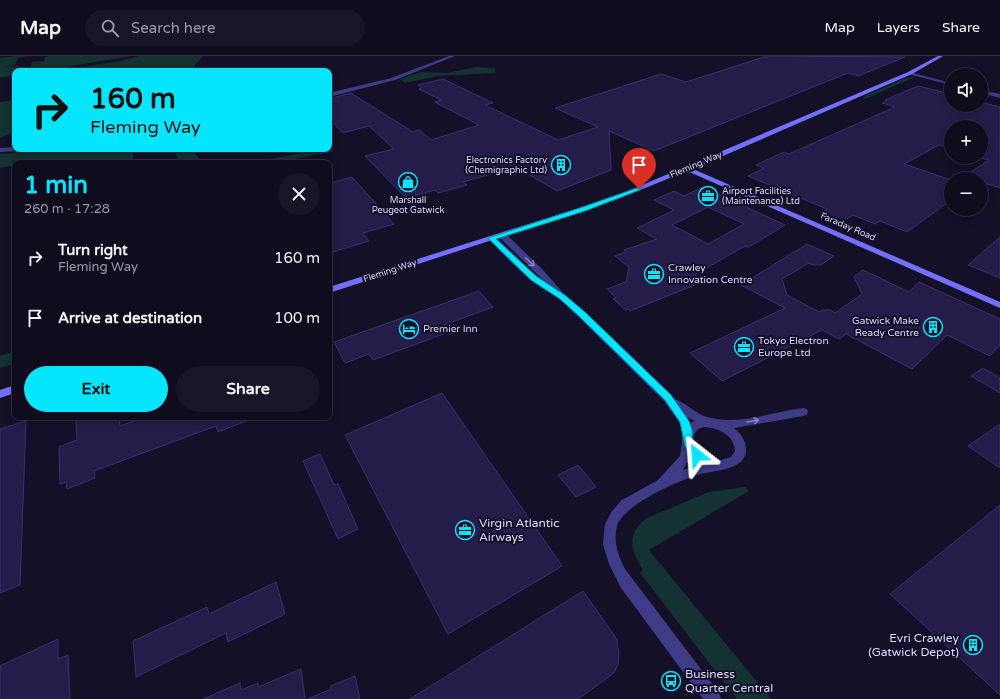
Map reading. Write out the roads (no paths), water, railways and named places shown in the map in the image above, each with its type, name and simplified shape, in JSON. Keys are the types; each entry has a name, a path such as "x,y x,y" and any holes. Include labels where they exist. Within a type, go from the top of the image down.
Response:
{"street":[{"path":"332,94 393,79 452,56"},
{"name":"Fleming Way","path":"332,289 609,200 688,169 910,73 941,56"},
{"path":"910,73 944,82"},
{"path":"988,93 1000,96"},
{"path":"0,150 12,149"},
{"name":"Faraday Road","path":"688,169 1000,305"},
{"path":"502,235 540,272 563,298 668,398 694,416 723,426 733,433 738,439 741,446 741,453 737,459 731,463 698,469 660,485"},
{"path":"492,238 533,278 563,298"},
{"path":"0,394 12,391"},
{"path":"668,398 684,421 689,450 669,478 623,507 614,518 609,529 611,556 626,583 713,699"},
{"path":"721,464 712,463 701,458 694,452 688,439 692,429 699,424 743,423 803,412"}],"place":[{"name":"Electronics Factory (Chemigraphic Ltd)","path":"561,165"},
{"name":"Marshall Peugeot Gatwick","path":"408,182"},
{"name":"Airport Facilities (Maintenance) Ltd","path":"708,196"},
{"name":"Crawley Innovation Centre","path":"654,274"},
{"name":"Gatwick Make Ready Centre","path":"933,327"},
{"name":"Premier Inn","path":"409,329"},
{"name":"Tokyo Electron Europe Ltd","path":"744,347"},
{"name":"Virgin Atlantic Airways","path":"465,530"},
{"name":"Evri Crawley (Gatwick Depot)","path":"973,645"},
{"name":"Business Quarter Central","path":"671,681"}]}
